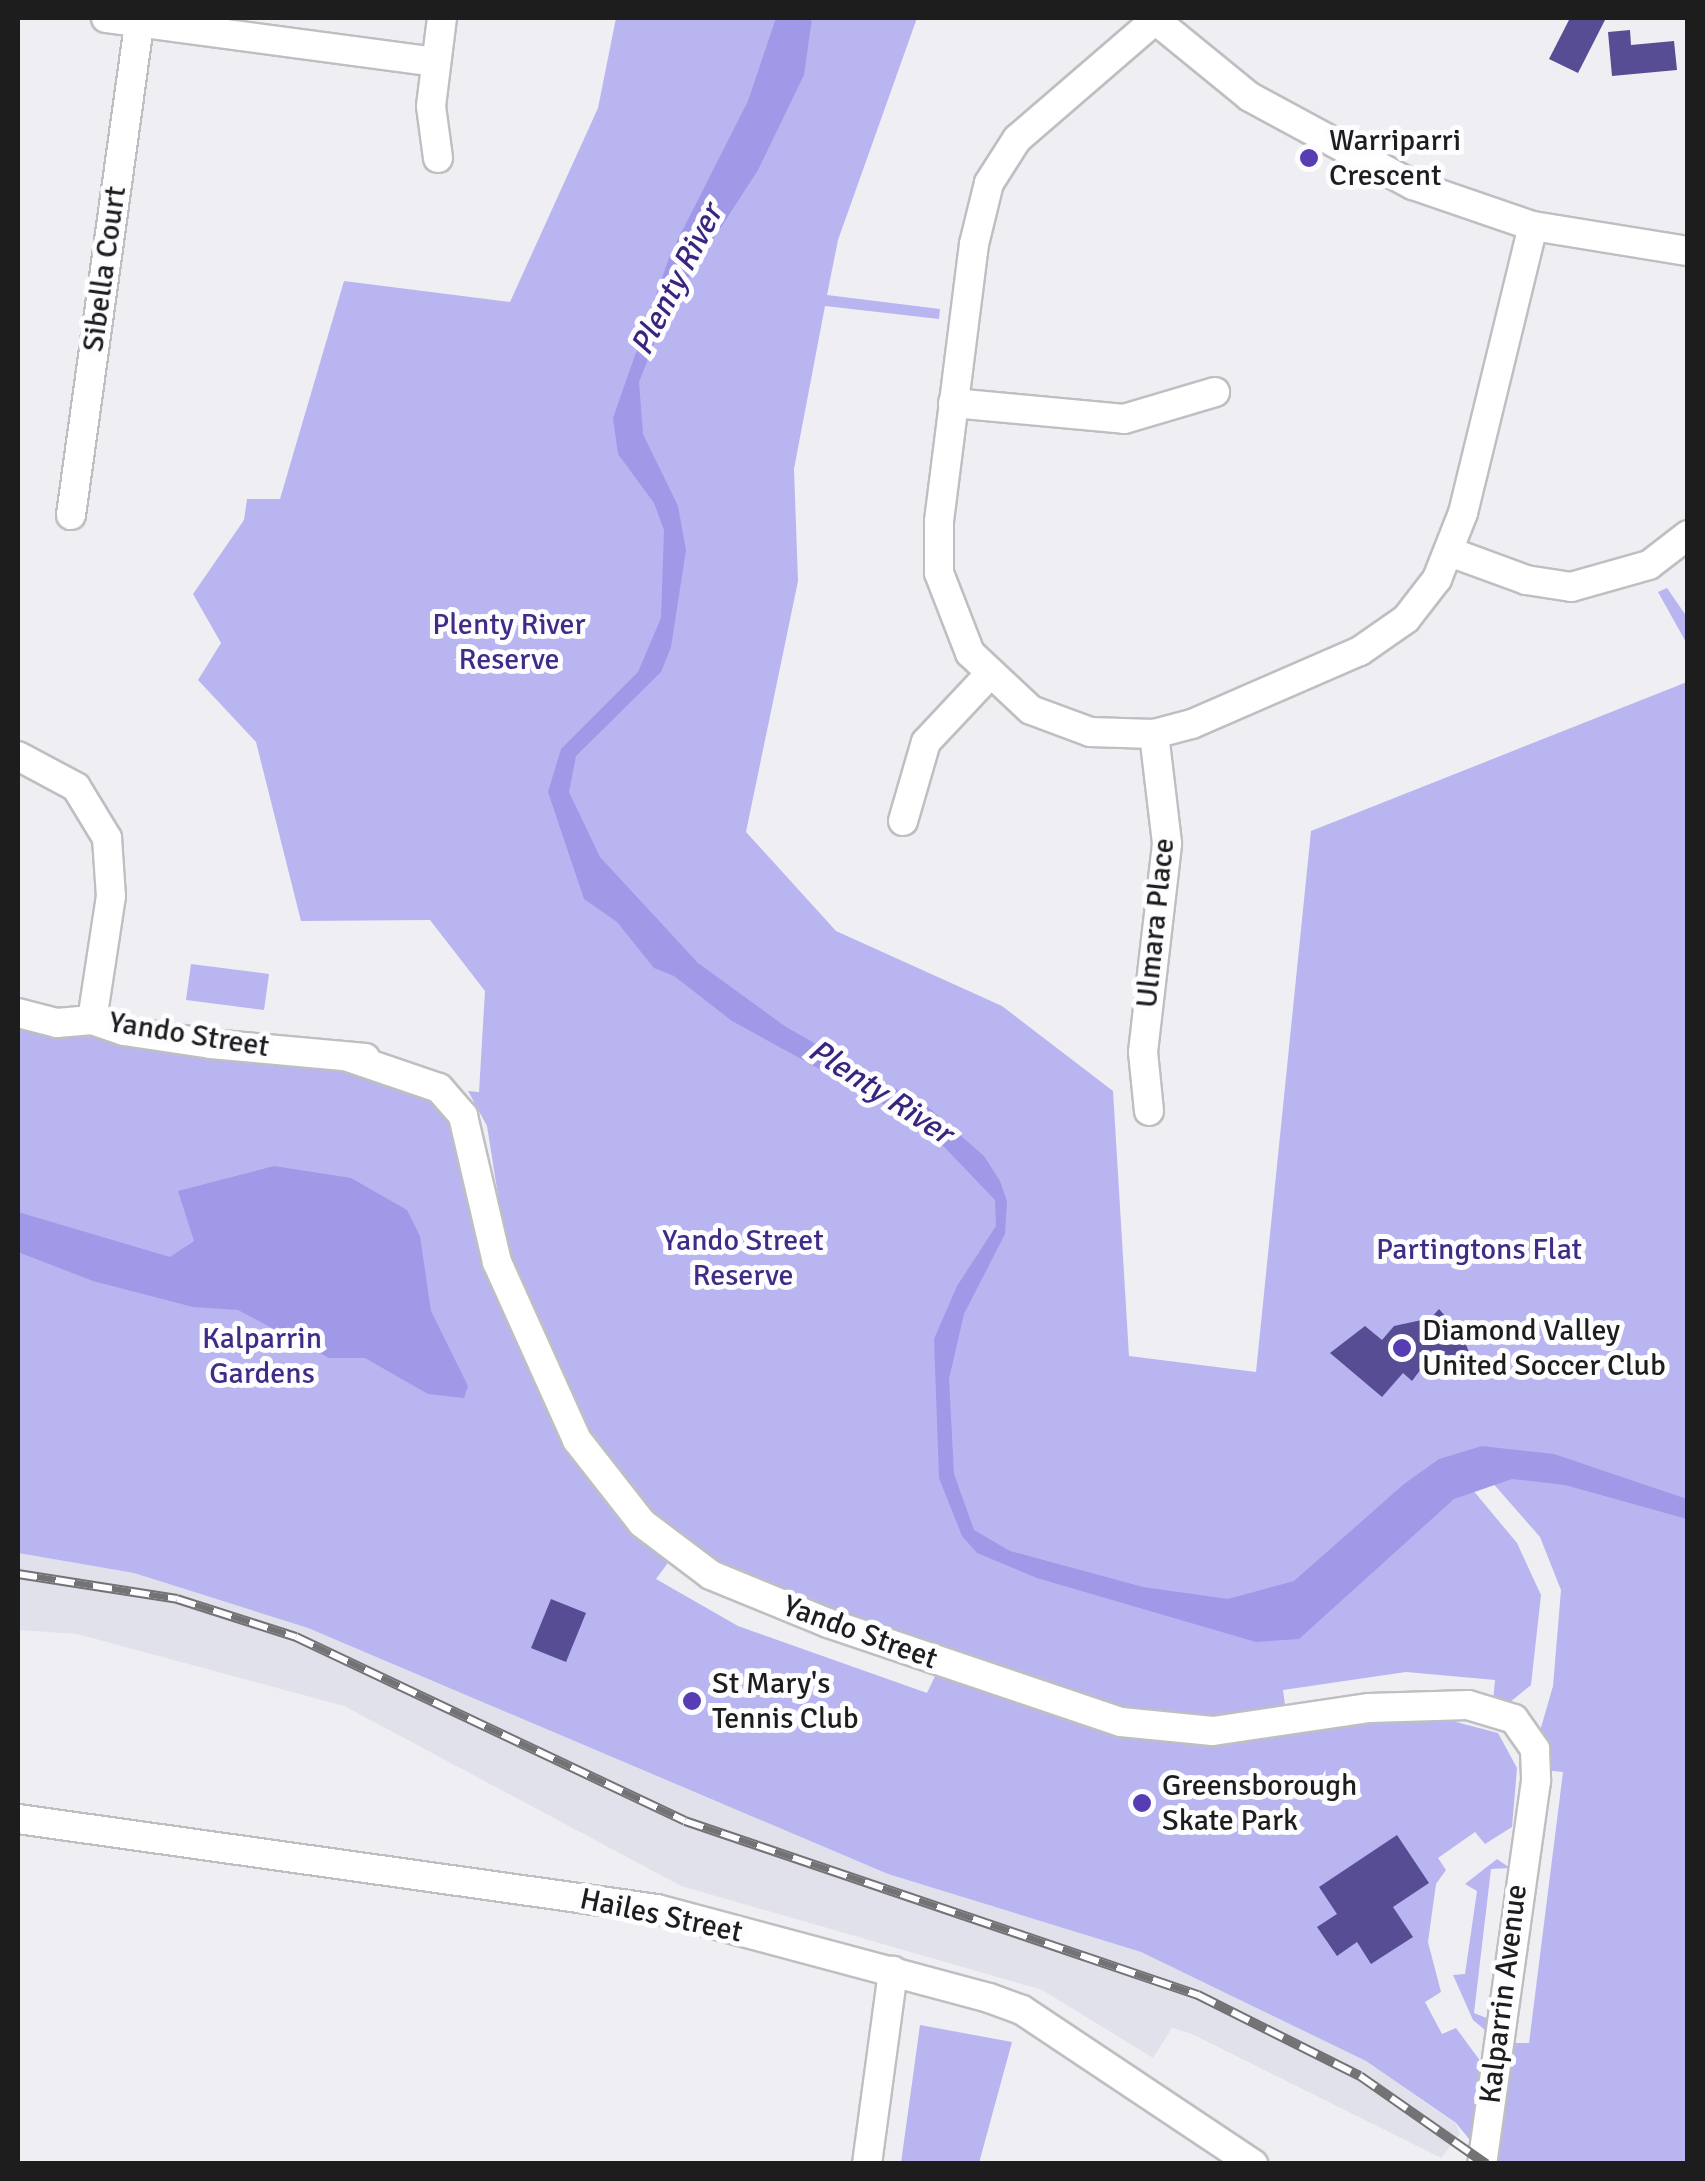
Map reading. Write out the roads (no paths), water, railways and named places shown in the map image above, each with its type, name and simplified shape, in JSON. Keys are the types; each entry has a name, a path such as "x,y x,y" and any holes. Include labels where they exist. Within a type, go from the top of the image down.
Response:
{"street":[{"path":"106,18 436,62"},
{"path":"438,158 431,106 442,18"},
{"path":"1533,226 1450,552 1422,602 1360,651 1192,724 1154,734 1062,724 988,676 956,628 940,572 953,403 974,244 996,172 1036,118 1154,19 1302,130 1413,185 1533,226 1688,251"},
{"name":"Sibella Court","path":"71,515 139,22"},
{"path":"953,403 1124,419 1215,392"},
{"path":"1450,552 1526,580 1582,586 1649,565 1688,534"},
{"path":"903,821 926,742 988,676"},
{"name":"Ulmara Place","path":"1149,1112 1143,1052 1167,843 1154,734"},
{"path":"18,756 76,787 107,838 112,876 93,1012"},
{"name":"Yando Street","path":"18,1012 93,1012 348,1057 417,1077 450,1099 471,1133 489,1227 510,1294 576,1440 642,1523 712,1575 828,1623 1122,1722 1213,1731 1368,1708 1426,1706 1494,1722 1517,1732"},
{"name":"Kalparrin Avenue","path":"1482,2164 1526,1824 1517,1732"},
{"name":"Hailes Street","path":"18,1819 657,1909 893,1971 1022,2010 1253,2164"},
{"path":"867,2164 893,1971"}],"water":[{"name":"Plenty River","path":"776,18 812,18 804,75 758,170 667,311 639,382 643,434 678,506 686,550 671,647 661,672 576,756 569,792 600,857 698,963 786,1027 928,1107 984,1156 1000,1181 1007,1201 1005,1234 964,1314 949,1379 954,1474 974,1530 1010,1551 1143,1587 1228,1599 1294,1581 1404,1484 1439,1459 1482,1446 1554,1454 1687,1499 1687,1519 1565,1485 1512,1479 1454,1499 1299,1639 1256,1642 1037,1578 977,1553 962,1536 939,1478 934,1339 957,1286 996,1226 995,1200 925,1127 732,1021 674,976 654,968 617,922 584,899 548,792 561,749 638,672 661,618 664,530 654,503 618,454 613,418 670,255 748,101"},
{"path":"274,1166 351,1178 407,1210 420,1236 431,1311 468,1386 464,1398 428,1394 365,1358 329,1358 238,1310 193,1307 93,1281 18,1252 18,1212 170,1257 194,1241 178,1191"}],"railway":[{"path":"18,1574 177,1599 296,1637 685,1821 1198,1995 1360,2076 1486,2164"}],"place":[{"name":"Warriparri Crescent","path":"1309,158"},
{"name":"Diamond Valley United Soccer Club","path":"1402,1348"},
{"name":"St Mary's Tennis Club","path":"692,1701"},
{"name":"Greensborough Skate Park","path":"1142,1803"}],"park label":[{"name":"Plenty River Reserve","path":"509,642"},
{"name":"Partingtons Flat","path":"1479,1250"},
{"name":"Yando Street Reserve","path":"743,1258"},
{"name":"Kalparrin Gardens","path":"262,1356"}]}
